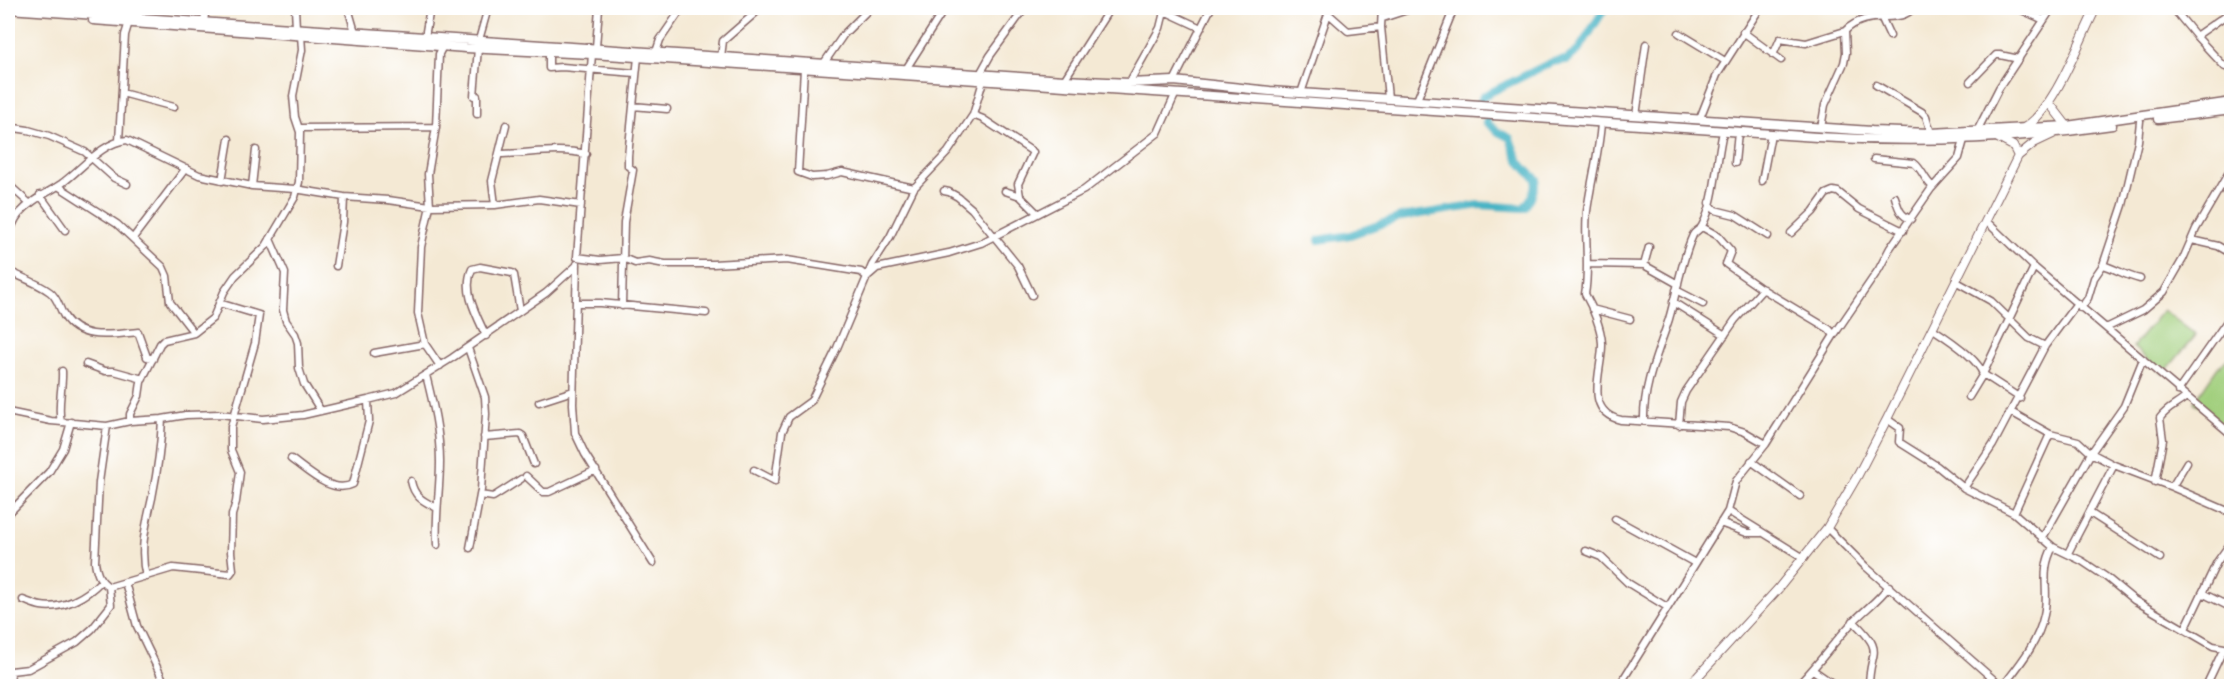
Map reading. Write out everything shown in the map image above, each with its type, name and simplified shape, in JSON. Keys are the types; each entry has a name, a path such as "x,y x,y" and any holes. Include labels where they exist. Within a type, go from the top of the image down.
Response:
{"highway":[{"path":"11,10 129,22 425,37 549,52 656,52 721,57 804,69 982,77"},
{"path":"38,13 65,10 204,21 444,45 478,44 594,51 638,57 824,63 1175,95 1878,141 1996,138 2232,110"},
{"path":"1000,79 1129,83 1174,81 1270,91 1462,105 1931,133 2067,126 2232,102"},
{"path":"1269,101 1270,91"},
{"path":"1657,127 1658,117"}],"main road":[{"path":"2022,129 2036,120 2050,104 2096,8"},
{"path":"2050,104 2067,126"},
{"path":"1689,687 1804,558 1827,528 1887,419 2018,156 2034,143 2058,132"},
{"path":"1996,138 2013,146 2018,156"}],"street":[{"path":"204,21 206,8"},
{"path":"130,421 143,379 164,340 194,333 213,318 235,276 266,246 295,197 295,189 299,182 300,128 295,117 293,96 302,50 295,8"},
{"path":"348,8 355,32"},
{"path":"425,37 430,8"},
{"path":"477,114 478,44 488,8"},
{"path":"599,8 591,70 576,266 573,391 575,433 585,454 653,563"},
{"path":"656,52 660,40 682,8"},
{"path":"721,57 723,41 761,8"},
{"path":"824,63 844,34 870,8"},
{"path":"906,69 945,8"},
{"path":"754,470 775,481 782,432 789,417 811,401 837,348 867,277 875,266 914,188 948,152 973,115 982,77 990,56 1025,8"},
{"path":"1064,80 1110,8"},
{"path":"1129,83 1160,28 1162,8 1201,28"},
{"path":"1174,81 1211,8"},
{"path":"1322,8 1329,10 1345,29 1351,32 1381,27"},
{"path":"1382,8 1381,27 1388,98"},
{"path":"1383,18 1413,8"},
{"path":"1417,100 1454,8"},
{"path":"1700,118 1717,75 1760,8"},
{"path":"1877,8 1890,36"},
{"path":"1773,55 1780,39 1787,42 1806,43 1845,31 1863,19 1906,14 1913,8"},
{"path":"2017,8 2044,20"},
{"path":"1977,131 1999,88 2052,8"},
{"path":"2173,8 2222,64 2228,68 2232,66"},
{"path":"1301,93 1329,10"},
{"path":"2196,36 2232,10"},
{"path":"119,141 125,35 129,22"},
{"path":"1821,128 1825,105 1844,63 1845,31"},
{"path":"1743,32 1781,60"},
{"path":"1679,33 1725,62"},
{"path":"1636,116 1646,44"},
{"path":"440,366 425,344 418,313 421,247 430,206 428,174 436,127 439,54 444,45"},
{"path":"549,52 549,68 635,73"},
{"path":"1970,82 2000,54 2019,59"},
{"path":"622,306 624,222 633,170 628,166 638,57"},
{"path":"804,69 798,172 812,177 842,172 914,188"},
{"path":"1876,85 1922,112 1926,116 1931,133"},
{"path":"122,93 174,107"},
{"path":"875,266 949,253 981,243 1084,190 1158,133 1175,95"},
{"path":"633,105 667,109"},
{"path":"973,115 983,119 1033,152 1017,184 1020,196"},
{"path":"1964,488 1993,445 2046,346 2079,305 2088,298 2094,278 2103,265 2123,206 2138,141 2140,121"},
{"path":"1602,123 1600,147 1587,209 1588,264 1585,294 1602,340 1597,386 1602,408 1612,418 1679,425 1729,427 1745,432 1766,444"},
{"path":"495,205 492,181 506,125"},
{"path":"8,127 49,136 85,152 114,178 127,184"},
{"path":"300,128 436,127"},
{"path":"1644,422 1643,409 1648,378 1694,232 1702,228 1723,132"},
{"path":"1735,163 1738,132"},
{"path":"1762,181 1771,134"},
{"path":"8,240 9,229 18,215 40,195 58,186 119,141 127,140 199,175 252,186 295,189 344,197 430,206 495,205 539,199 581,206"},
{"path":"222,181 229,140"},
{"path":"1618,687 1728,511 1736,481 1766,444 1834,335 1931,189 1959,158 1964,140"},
{"path":"500,154 543,153 560,149 586,154"},
{"path":"252,186 256,150"},
{"path":"1874,159 1914,163 1924,179 1932,186 1931,189"},
{"path":"2106,328 2132,316 2156,301 2164,292 2232,167"},
{"path":"133,238 186,168"},
{"path":"2225,179 2232,184"},
{"path":"8,184 30,204"},
{"path":"58,186 117,224 163,267 167,276 170,302 194,333"},
{"path":"944,191 950,192 972,208 1018,267 1032,295"},
{"path":"1005,191 1020,196 1037,213"},
{"path":"1791,233 1813,212 1826,194 1833,191 1838,192 1858,208 1903,231"},
{"path":"40,195 65,230"},
{"path":"336,266 343,222 344,197"},
{"path":"1894,197 1900,212 1905,218 1911,219"},
{"path":"1709,203 1715,210 1735,215 1768,236"},
{"path":"1986,221 2034,267 2232,435"},
{"path":"1702,228 1718,236 1731,251 1726,264 1834,335"},
{"path":"270,239 285,273 283,310 298,344 299,368 304,384 321,411"},
{"path":"2192,240 2218,246 2232,254"},
{"path":"1644,265 1649,247"},
{"path":"577,257 600,260 623,258 635,263 649,261 665,264 787,260 861,272 867,277"},
{"path":"1588,264 1644,265 1703,304"},
{"path":"2103,265 2119,270 2128,277 2140,279"},
{"path":"8,412 61,422 107,426 186,415 263,419 321,411 396,393 486,336 546,293 576,266"},
{"path":"486,336 470,302 472,269 480,267 512,273 520,311"},
{"path":"1969,397 1983,374 2007,319 2034,267"},
{"path":"8,271 49,291 72,325 99,336 138,332 147,357 153,359"},
{"path":"1957,282 1990,301 2028,338 2046,346"},
{"path":"1679,425 1681,402 1686,391 1747,305 1763,289"},
{"path":"1673,302 1725,335"},
{"path":"109,587 173,568 230,574 233,570 232,515 240,472 231,450 231,427 255,343 259,315 219,303"},
{"path":"576,303 706,314"},
{"path":"1592,309 1630,319"},
{"path":"2178,391 2232,314"},
{"path":"2224,323 2232,328"},
{"path":"1933,329 1959,346 1972,361 1981,367 1983,374 2020,398"},
{"path":"374,353 425,344"},
{"path":"468,348 485,397 480,495 470,548"},
{"path":"2042,538 2091,453 2124,406 2143,359"},
{"path":"86,364 105,371 114,370 127,376 143,379"},
{"path":"61,422 59,413 63,390 62,371"},
{"path":"426,375 435,412 440,451 437,545"},
{"path":"539,402 573,391"},
{"path":"2155,482 2163,440 2160,418 2168,408 2174,407 2186,398"},
{"path":"291,459 338,488 353,484 360,448 369,421 368,400"},
{"path":"2011,412 2050,434 2078,441 2091,453 2114,465 2232,513"},
{"path":"146,577 142,562 144,531 154,487 162,419"},
{"path":"1887,419 1900,428 1899,442 1937,465 1964,488 2014,513 2053,547 2068,553 2106,577 2134,600 2213,646 2224,648 2232,654"},
{"path":"8,513 48,472 63,449 71,422"},
{"path":"10,687 9,672 28,669 76,642 93,629 111,605 109,587 101,581 97,574 95,562 99,482 107,426"},
{"path":"484,437 520,434 523,436 534,464"},
{"path":"2014,513 2050,434"},
{"path":"1752,461 1800,496"},
{"path":"2172,487 2187,462"},
{"path":"2068,553 2114,465"},
{"path":"480,495 493,496 524,477 543,492 549,492 596,470"},
{"path":"411,481 416,496 437,508"},
{"path":"1728,511 1804,558"},
{"path":"2090,513 2160,558"},
{"path":"1615,519 1695,563"},
{"path":"1720,523 1747,533 1762,533"},
{"path":"1827,528 2002,687 2034,643 2040,630 2045,612 2044,578 2047,558 2053,547"},
{"path":"2185,629 2217,562 2232,541"},
{"path":"1586,551 1601,557 1629,583 1667,607"},
{"path":"23,600 42,606 65,605 93,590 101,581"},
{"path":"125,582 137,626 166,687"},
{"path":"1797,687 1853,621 1880,599 1889,586"},
{"path":"2202,593 2232,608"},
{"path":"1853,621 1873,643 1874,657 1869,687"},
{"path":"2206,687 2224,648"},
{"path":"1813,670 1836,687"}],"green space":[{"path":"2163,310 2196,335 2163,374 2133,347"},
{"path":"2231,356 2231,416 2223,425 2194,402 2218,367"}],"waterway":[{"path":"1319,240 1350,235 1401,217 1479,205 1524,208 1531,198 1537,179 1520,161 1510,138 1486,122 1489,117 1479,107 1483,96 1552,62 1566,60 1578,51 1605,8"}]}
